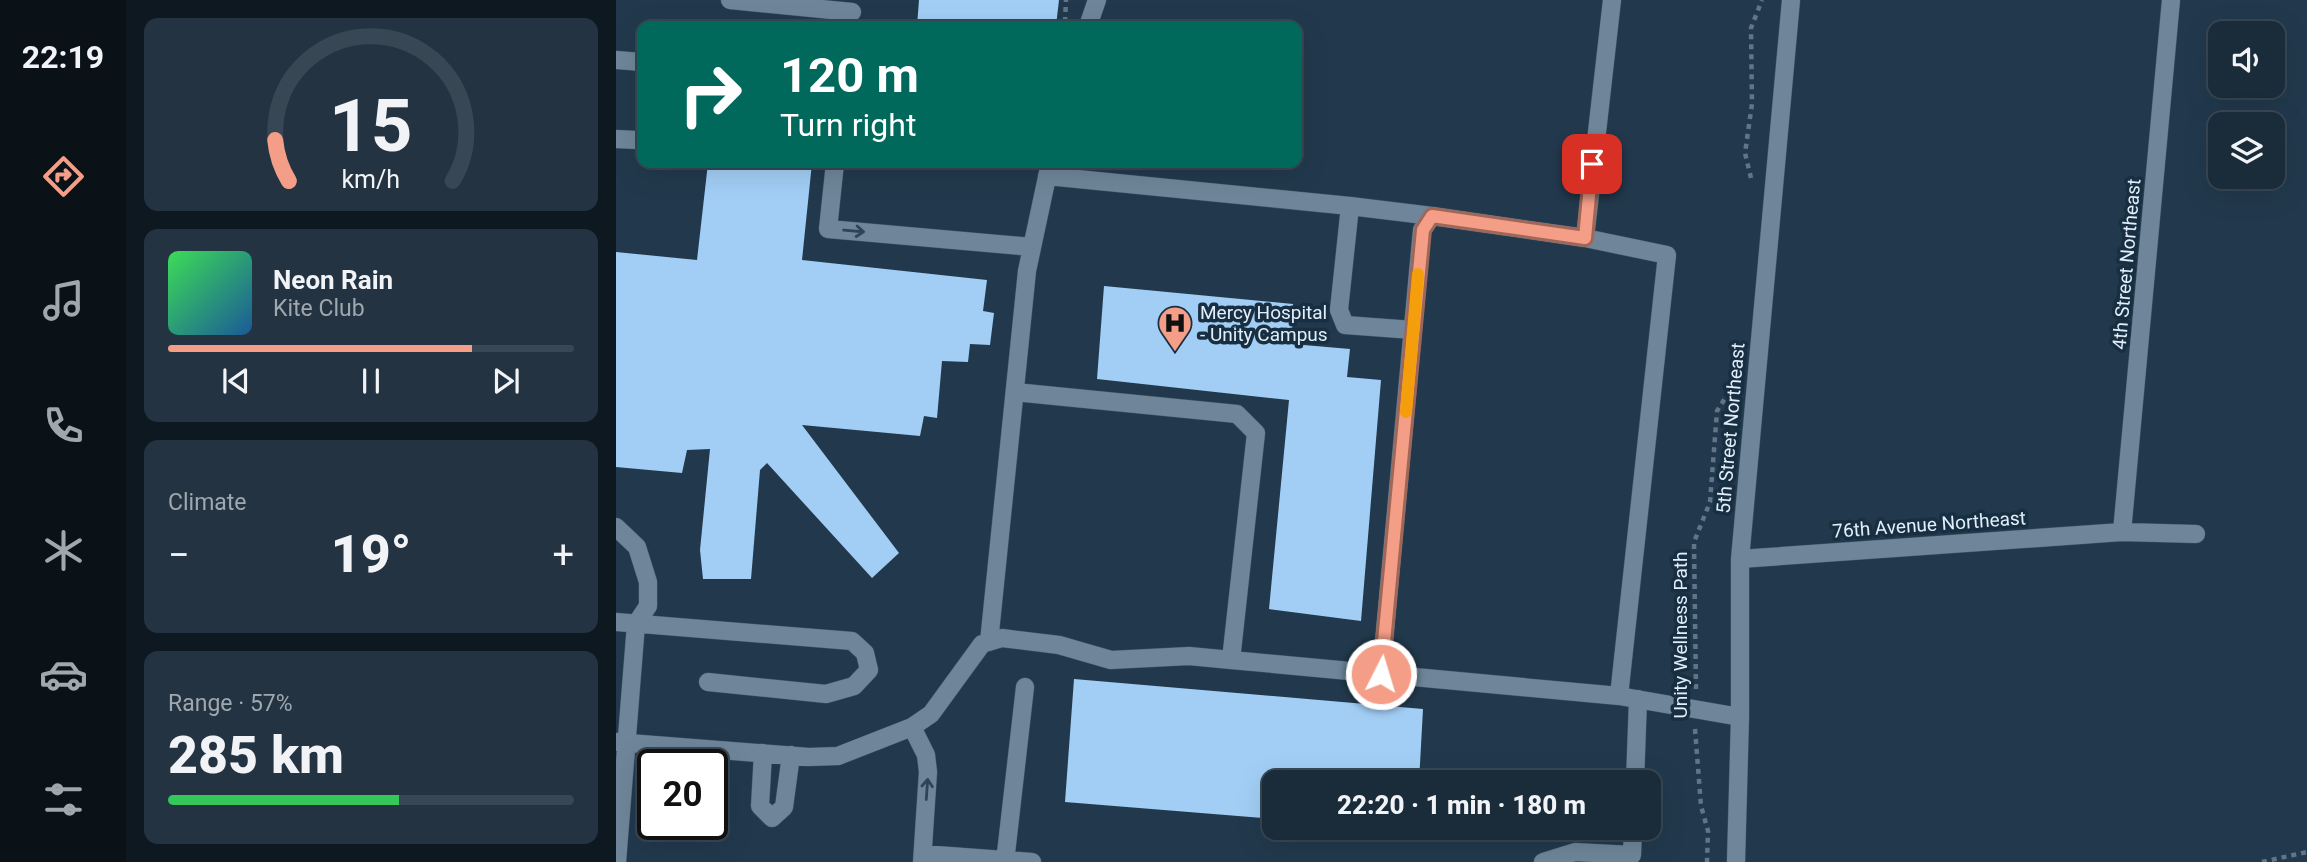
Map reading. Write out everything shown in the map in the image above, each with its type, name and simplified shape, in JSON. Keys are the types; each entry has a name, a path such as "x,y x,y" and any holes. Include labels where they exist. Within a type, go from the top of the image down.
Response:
{"street":[{"path":"730,0 852,13"},
{"path":"1090,21 1097,0"},
{"path":"1585,238 1612,0"},
{"name":"5th Street Northeast","path":"1736,862 1740,559 1791,0"},
{"name":"4th Street Northeast","path":"2122,532 2171,0"},
{"path":"616,60 637,62"},
{"path":"616,139 637,140"},
{"path":"834,168 828,229 1032,247"},
{"path":"989,642 1027,271 1048,169 1432,216 1585,238 1667,255 1619,696"},
{"path":"1350,206 1339,310 1345,325 1413,330"},
{"path":"1381,674 1423,230 1432,216"},
{"path":"1015,391 1237,414 1256,433 1231,660"},
{"path":"616,527 637,547 648,582 648,606 636,624 621,743 617,862"},
{"name":"76th Avenue Northeast","path":"1740,559 2122,532 2196,534"},
{"path":"616,622 852,641 865,653 869,670 854,687 826,694 708,682"},
{"path":"621,743 838,756 912,727 931,714 982,644 1002,639 1059,645 1111,660 1189,656 1619,696 1740,717"},
{"path":"1005,861 1025,687"},
{"path":"1636,770 1639,699"},
{"path":"912,727 926,755 928,772 923,858 1032,862"},
{"path":"763,753 760,806 772,818 785,807 790,755"},
{"path":"1544,862 1576,852 1632,859 1633,840"}],"path":[{"path":"1065,21 1066,0"},
{"path":"1752,179 1745,153 1752,104 1751,28 1762,0"},
{"name":"Unity Wellness Path","path":"1707,862 1708,831 1701,806 1693,708 1697,684 1694,542 1710,502 1717,411 1734,385 1735,372"},
{"path":"2262,862 2307,852"}],"building":[{"path":"919,0 1059,0 1057,21 917,21"},
{"path":"707,168 811,168 802,260 987,280 983,311 994,313 990,345 970,344 968,362 942,361 937,418 924,416 920,436 802,425 899,553 872,578 767,463 760,470 751,579 703,579 700,550 710,449 687,450 682,473 616,467 616,252 697,260"},
{"path":"1104,286 1293,304 1292,344 1350,349 1347,377 1381,380 1361,621 1269,609 1289,400 1097,379"},
{"path":"1074,679 1423,709 1420,770 1262,770 1262,818 1065,802"}],"slow traffic":[{"path":"1406,412 1418,274"}],"place":[{"name":"Mercy Hospital - Unity Campus","path":"1175,353"}],"route":[{"path":"1381,674 1423,230 1432,216 1585,238 1592,164"}]}
